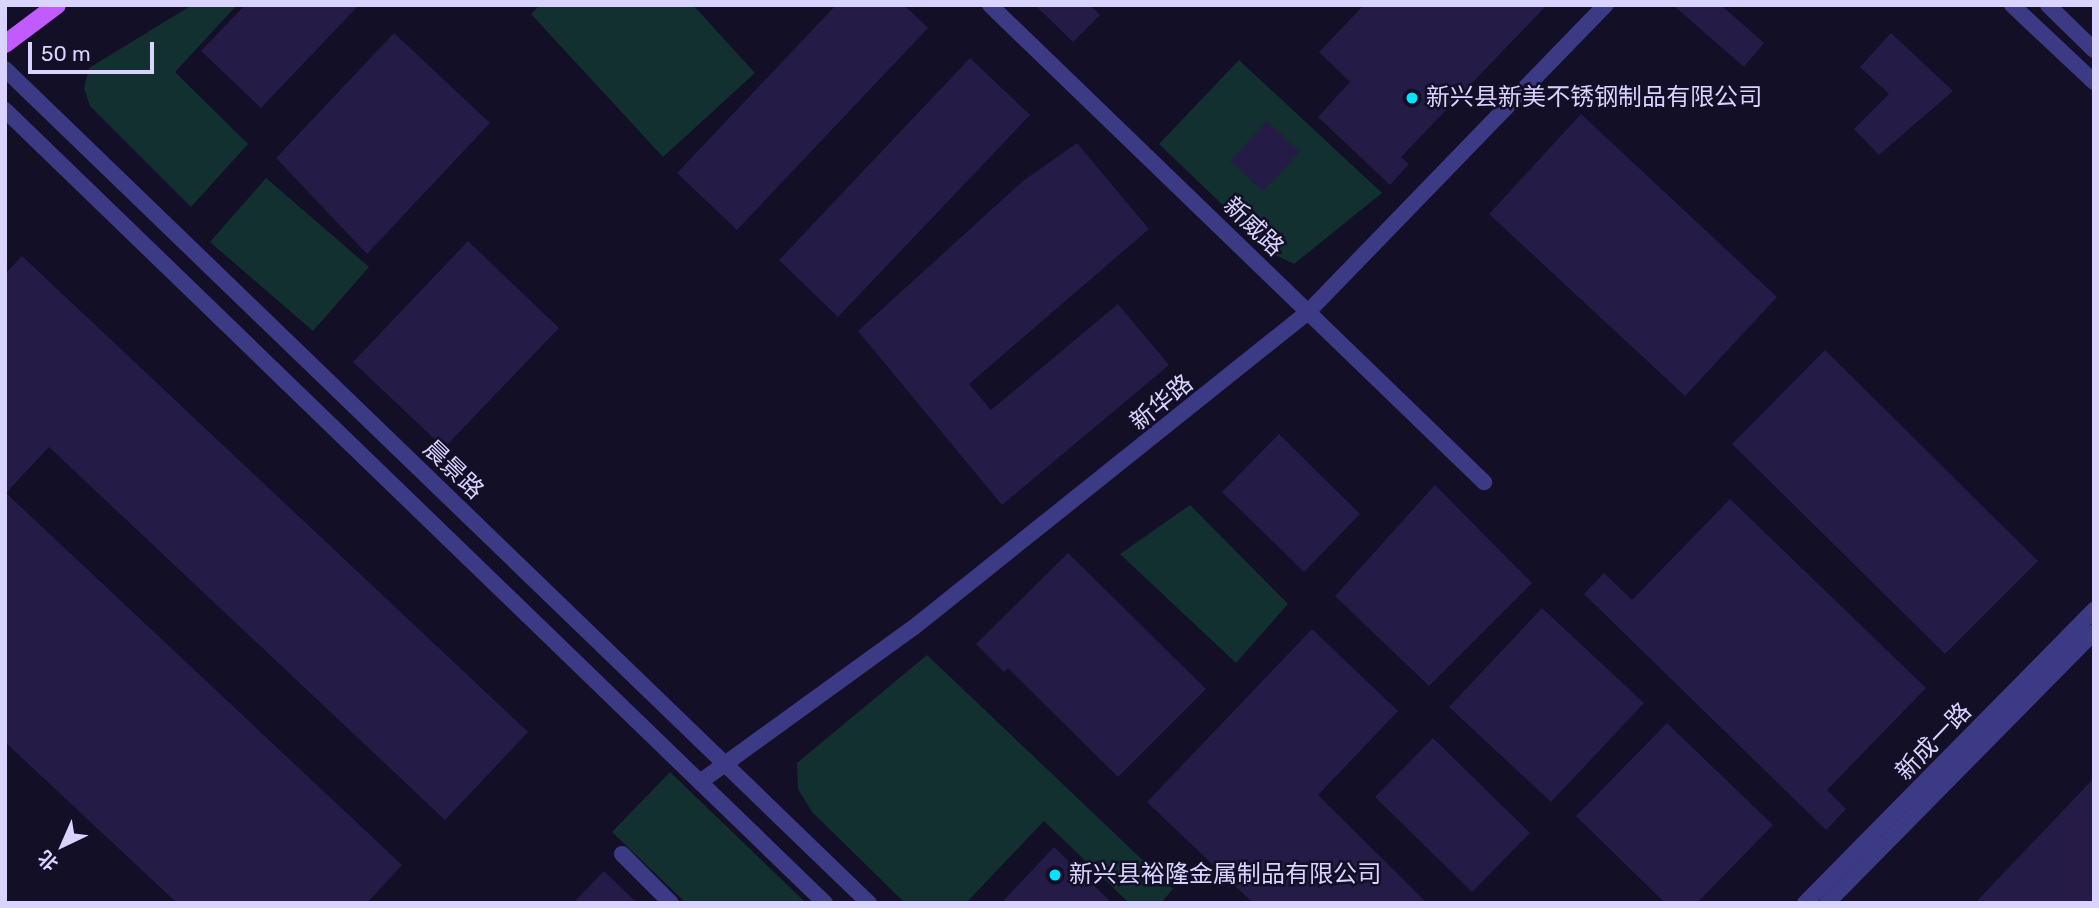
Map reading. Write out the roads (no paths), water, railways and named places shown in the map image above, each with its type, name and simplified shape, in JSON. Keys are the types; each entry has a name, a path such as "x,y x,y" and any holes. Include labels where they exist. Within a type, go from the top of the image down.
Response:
{"main road":[{"path":"5,44 57,5"}],"street":[{"name":"新威路","path":"990,5 1484,482"},
{"name":"新华路","path":"700,782 924,620 1308,312 1606,5"},
{"path":"2012,5 2094,82"},
{"path":"2048,5 2094,50"},
{"name":"晨景路","path":"5,69 869,903"},
{"path":"5,110 825,903"},
{"name":"新成一路","path":"1805,903 2094,610"},
{"name":"新成一路","path":"1827,903 2094,632"},
{"path":"622,854 671,903"}],"place":[{"name":"新兴县新美不锈钢制品有限公司","path":"1412,98"},
{"name":"新兴县裕隆金属制品有限公司","path":"1055,875"}]}
